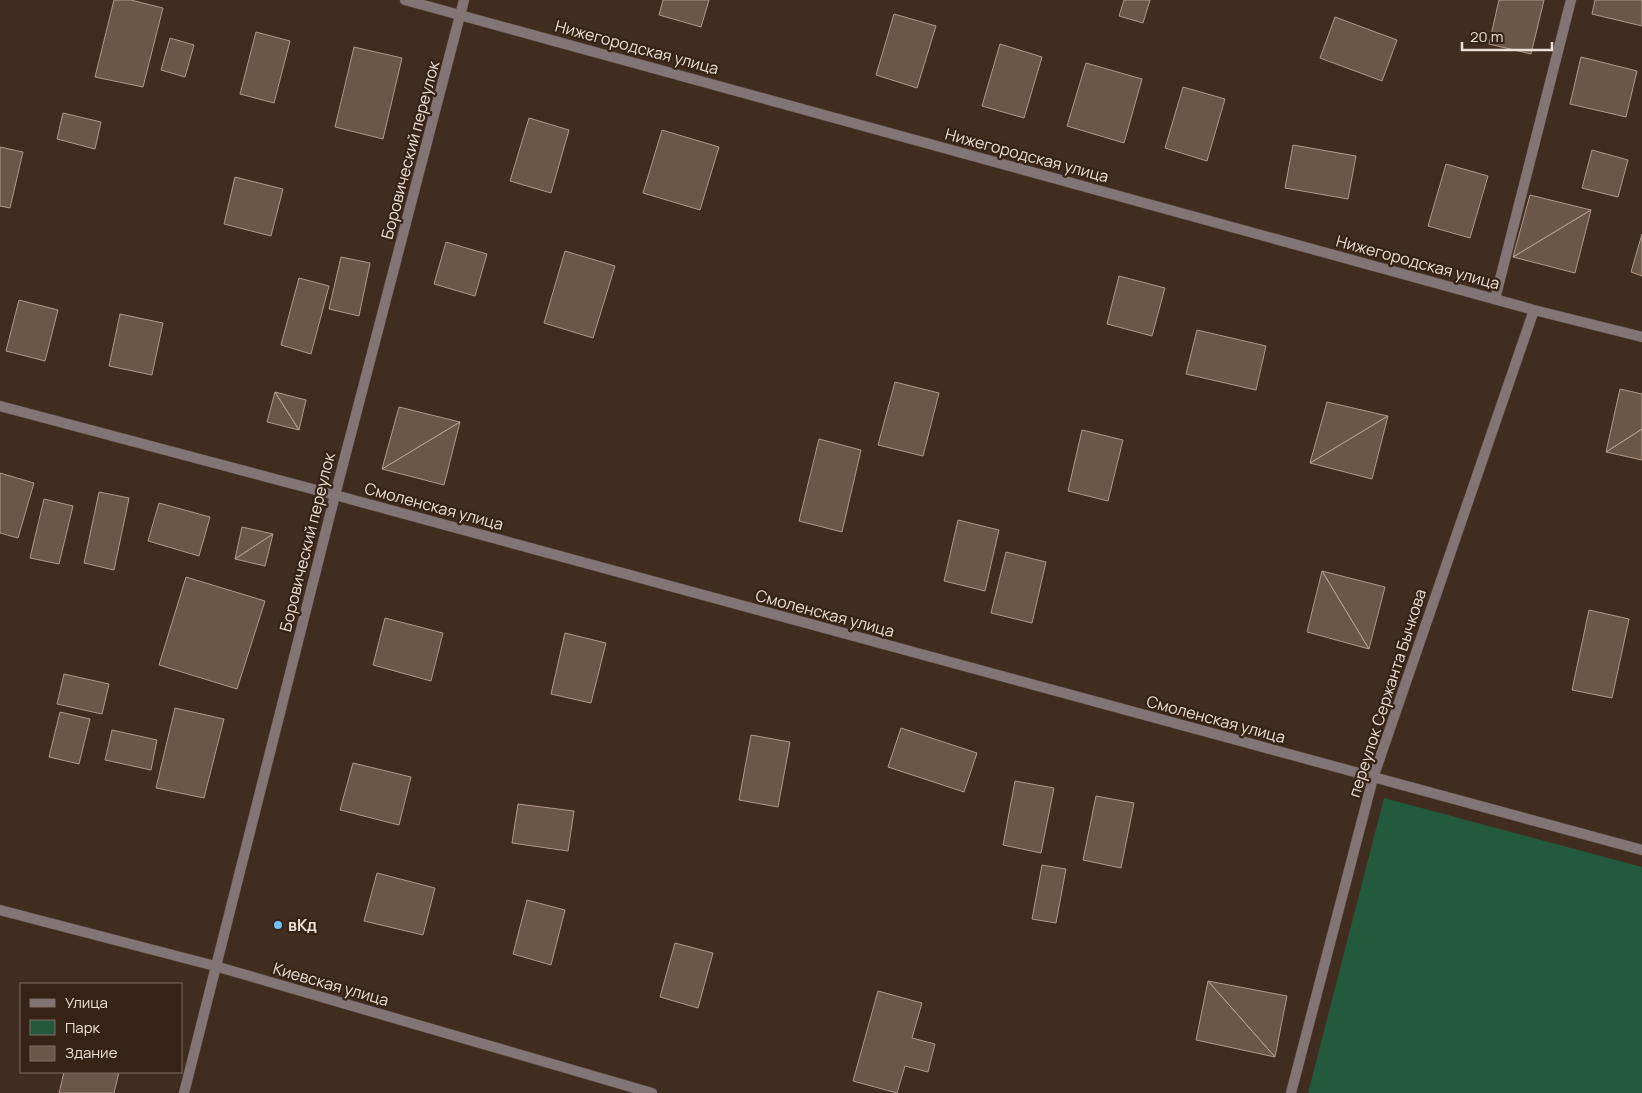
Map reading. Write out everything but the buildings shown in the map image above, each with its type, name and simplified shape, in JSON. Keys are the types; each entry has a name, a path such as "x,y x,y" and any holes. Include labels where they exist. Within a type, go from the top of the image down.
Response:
{"street":[{"name":"Нижегородская улица","path":"405,0 1534,310 1642,337"},
{"name":"Боровический переулок","path":"184,1093 335,495 464,0"},
{"path":"1495,299 1571,0"},
{"name":"переулок Сержанта Бычкова","path":"1291,1093 1373,778 1534,310"},
{"name":"Смоленская улица","path":"0,406 335,495 1642,850"},
{"name":"Киевская улица","path":"0,910 215,966 652,1093"}],"green space":[{"path":"1384,798 1642,867 1642,1093 1308,1093"}],"place":[{"name":"вКд","path":"278,925"}]}
